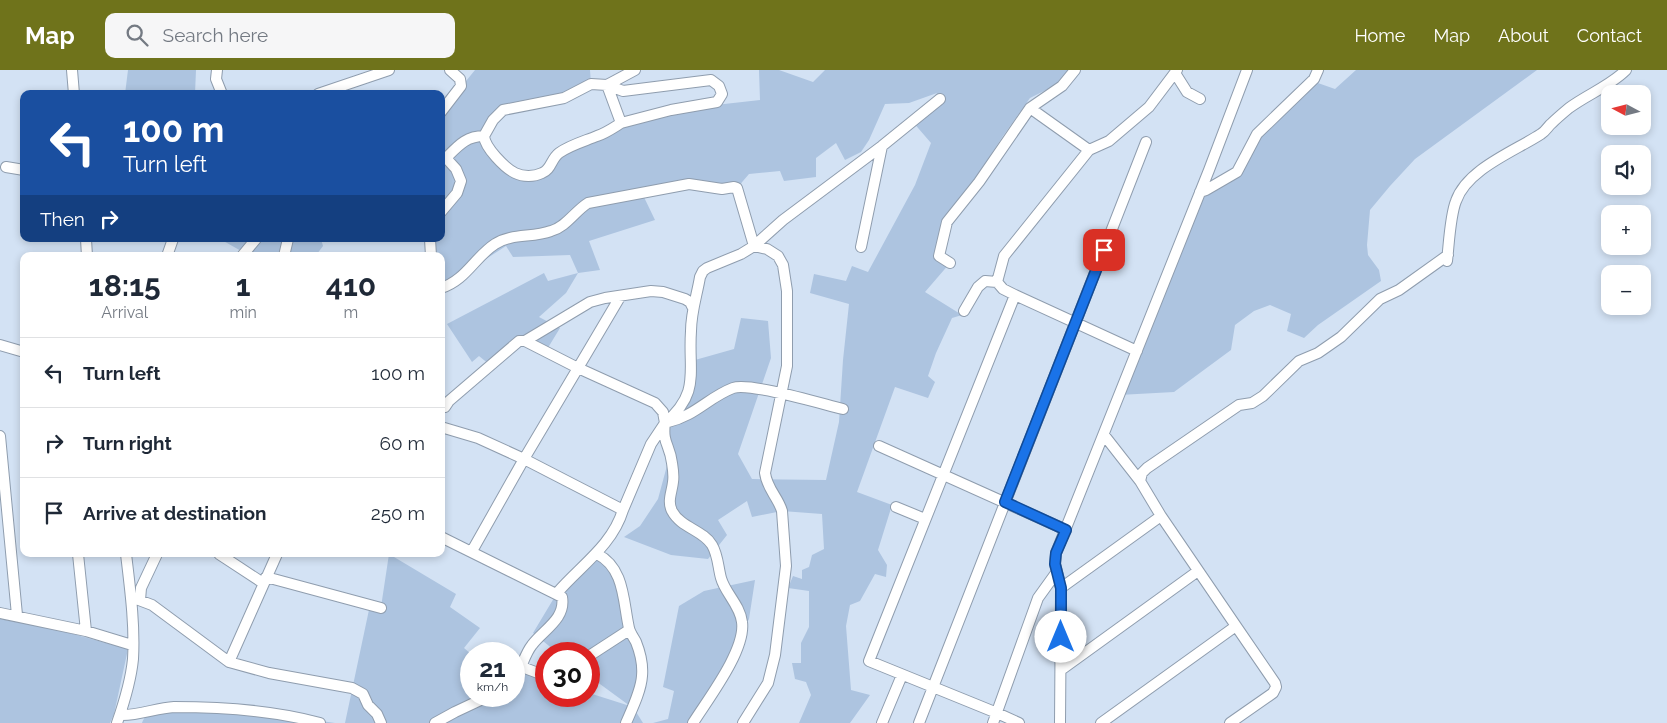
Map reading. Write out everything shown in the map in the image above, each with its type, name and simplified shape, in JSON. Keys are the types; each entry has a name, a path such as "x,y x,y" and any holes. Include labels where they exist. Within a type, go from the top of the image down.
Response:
{"street":[{"path":"72,70 74,90"},
{"path":"217,70 216,79 220,90"},
{"path":"330,90 389,70"},
{"path":"445,107 460,86 460,78 450,70"},
{"path":"607,85 635,70"},
{"path":"950,263 939,256 947,222 979,182 1030,108 1062,86 1075,70"},
{"path":"1060,723 1061,588 1056,573 1056,553 1247,70"},
{"path":"1200,192 1238,172 1257,134 1314,79 1318,70"},
{"path":"1140,481 1142,473 1147,468 1238,405 1252,403 1263,396 1299,361 1318,353 1341,337 1380,299 1399,290 1448,258 1456,201 1467,182 1475,174 1510,150 1542,133 1570,108 1617,79 1626,70"},
{"path":"997,282 1004,256 1089,150 1109,141 1149,107 1176,71 1187,92 1200,99"},
{"path":"704,79 715,82 721,90 722,94 717,102 671,110 621,123 600,135 560,153 553,160 548,170 536,175 520,175 510,169 493,153 484,136 493,120 503,110 564,98 591,84 607,85 623,91 704,79"},
{"path":"607,85 621,123"},
{"path":"557,593 571,576 597,554 615,530 650,444 665,423 675,414 690,389 690,330 700,277 703,271 754,246 782,220 882,146 940,99"},
{"path":"1030,108 1089,150"},
{"path":"445,158 465,140 484,136"},
{"path":"919,723 1146,142"},
{"path":"861,247 882,146"},
{"path":"445,160 456,169 461,182 457,193 445,207"},
{"path":"6,167 20,169"},
{"path":"445,287 453,284 470,270 479,258 496,243 514,236 552,231 567,222 581,207 588,203 689,184 722,189 737,188 754,246"},
{"path":"245,252 254,242"},
{"path":"743,723 762,694 772,671 785,582 786,554 784,521 780,503 770,490 765,473 787,366 788,315 784,272 778,256 767,249 754,246"},
{"path":"964,311 978,287 985,281 997,282 1003,289 1015,296 1137,351"},
{"path":"525,341 590,302 605,298 652,291 663,292 685,299 694,308"},
{"path":"1015,296 869,661 997,712 1019,723"},
{"path":"472,551 620,297"},
{"path":"445,405 511,347 519,341 525,341 654,403 663,412 665,423 664,438 669,450 673,470 669,502 672,511 686,526 706,538 712,544 720,567 721,578 740,613 742,623 737,650 731,663 693,723"},
{"path":"0,345 20,351"},
{"path":"665,423 686,416 722,394 738,387 782,394 842,409"},
{"path":"445,428 478,438 524,459 623,510"},
{"path":"1104,435 1140,481 1161,516 1275,683 1276,687 1273,693 1230,723"},
{"path":"0,436 17,615"},
{"path":"879,446 1066,530"},
{"path":"896,507 925,519"},
{"path":"1061,588 1161,516"},
{"path":"445,539 562,597 562,608 554,622 533,644 525,661"},
{"path":"597,554 609,562 616,574 624,597 629,630 636,644 643,669 640,687 626,723"},
{"path":"78,557 86,631"},
{"path":"119,719 132,659 136,598 127,557"},
{"path":"136,598 155,557"},
{"path":"224,557 265,580 381,608"},
{"path":"229,662 276,557"},
{"path":"1061,670 1198,571"},
{"path":"993,723 1038,598 1056,573"},
{"path":"136,598 174,621 229,662 270,673 352,688 364,694 368,705 377,714 381,723"},
{"path":"0,613 17,615 86,631 132,645"},
{"path":"1101,723 1236,626"},
{"path":"600,649 629,630"},
{"path":"882,723 902,675"},
{"path":"119,719 129,715 172,707 256,711 320,723"},
{"path":"436,723 466,707"}],"shaded area":[{"path":"128,70 196,70 195,90 126,90"},
{"path":"475,70 590,70 591,84 564,98 508,108 485,135 506,166 536,175 576,144 671,110 760,100 759,70 779,70 813,82 825,70 1068,70 1056,85 1030,98 947,222 933,256 950,263 925,292 962,315 952,318 936,353 928,376 935,382 928,398 895,387 857,492 892,505 878,550 887,565 886,577 875,574 860,601 850,605 846,626 851,690 870,695 850,723 799,723 811,695 806,682 795,679 792,663 801,663 801,643 809,627 809,591 788,588 793,576 802,579 802,570 809,567 812,555 824,549 822,514 782,511 752,517 747,501 718,520 727,535 708,559 671,555 624,537 640,526 658,499 672,447 665,423 681,417 685,409 694,383 695,360 734,349 741,318 768,321 771,358 738,454 752,479 826,480 839,422 849,304 810,293 814,274 846,281 852,266 868,272 915,185 931,143 912,121 937,93 909,103 885,104 869,140 861,152 845,160 836,143 816,158 816,177 784,181 780,171 749,174 737,188 702,185 642,193 655,220 589,241 600,270 578,273 570,255 513,257 506,246 445,285 445,252 431,252 430,242 445,242 445,107"},
{"path":"1356,70 1537,70 1415,159 1370,210 1368,255 1379,270 1381,281 1318,325 1304,338 1287,331 1291,314 1270,305 1254,311 1235,325 1231,350 1174,392 1119,395 1198,202 1237,172 1260,133 1315,82 1335,89"},
{"path":"225,242 322,242 323,246 318,252 243,252"},
{"path":"544,273 548,281 578,273 566,293 539,317 560,328 546,351 525,341 490,365 479,356 472,362 447,324"},
{"path":"597,554 609,562 640,657 633,707 643,723 345,723 370,605 381,607 389,557 394,557 456,594 450,607 480,628 469,642 460,642 460,707 525,707 525,670 535,671 535,707 600,707 600,696 630,706 600,684 600,642 544,642 533,633 557,593"},
{"path":"755,580 749,619 693,723 653,723 668,719 674,691 663,687 679,606 704,591"},
{"path":"0,619 51,628 128,649 114,714 110,723 0,723"},
{"path":"161,709 307,719 335,723 142,723 147,716"}],"route":[{"path":"1061,637 1061,588 1055,564 1056,553 1066,530 1005,502 1104,250"}]}
